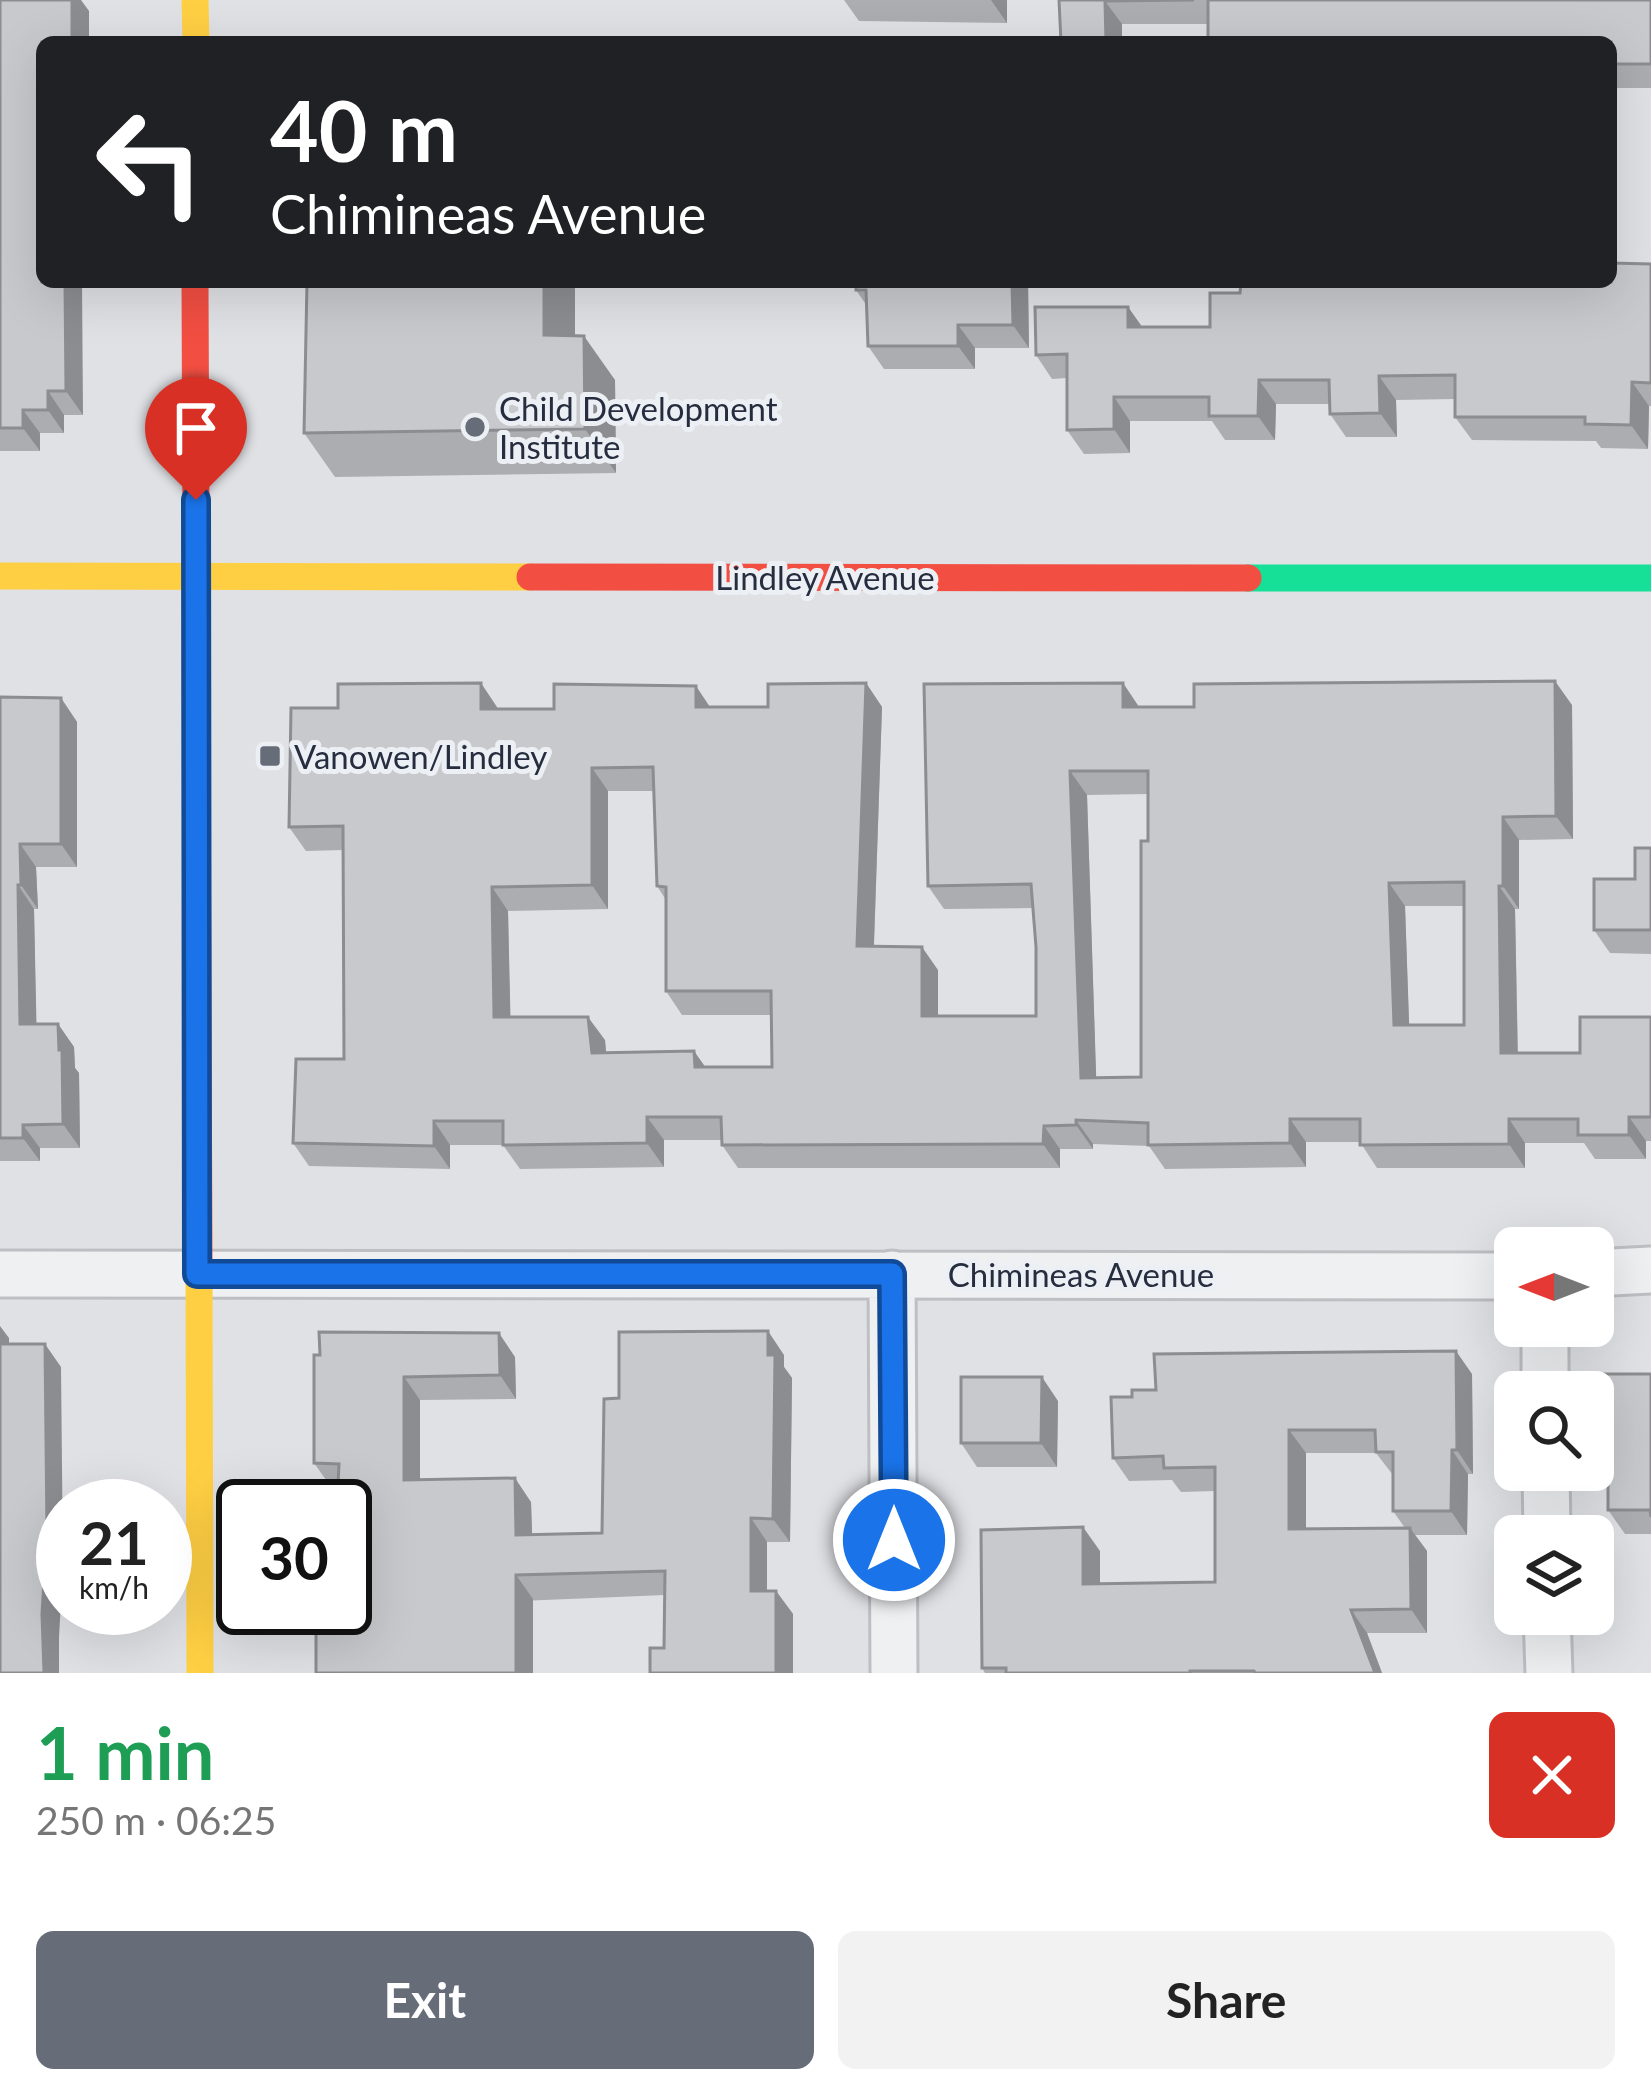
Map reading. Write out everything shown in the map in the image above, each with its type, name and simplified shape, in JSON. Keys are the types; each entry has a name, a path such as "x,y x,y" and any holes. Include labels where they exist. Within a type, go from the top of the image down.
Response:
{"main road":[{"path":"195,0 196,36"},
{"path":"195,288 200,1673"},
{"name":"Lindley Avenue","path":"0,575 1651,578"}],"street":[{"path":"1614,1272 1651,1270"},
{"name":"Chimineas Avenue","path":"0,1274 1494,1276"},
{"path":"892,1274 894,1673"},
{"path":"1548,1635 1549,1673"}],"building":[{"path":"0,0 72,0 72,36 36,36 36,288 65,288 66,391 48,391 48,410 23,410 23,428 0,428"},
{"path":"1059,0 1194,0 1105,1 1106,36 1061,36"},
{"path":"1208,0 1651,0 1651,64 1617,64 1617,36 1208,36"},
{"path":"1617,263 1651,264 1651,383 1632,382 1631,425 1585,424 1585,417 1455,417 1455,375 1379,376 1380,413 1330,414 1329,380 1259,380 1258,416 1209,416 1209,397 1114,397 1114,429 1067,430 1067,354 1036,355 1035,307 1128,307 1128,327 1210,327 1210,293 1240,293 1240,288 1617,288"},
{"path":"307,288 544,288 544,335 584,336 585,429 304,433"},
{"path":"1012,288 1013,325 958,325 958,346 868,346 866,290 856,290"},
{"path":"1555,681 1556,816 1503,817 1501,1053 1580,1053 1580,1017 1651,1017 1651,1117 1629,1117 1629,1135 1578,1135 1578,1119 1509,1119 1509,1144 1360,1145 1360,1119 1290,1119 1290,1143 1148,1145 1148,1123 1076,1120 1076,1125 1044,1126 1043,1144 722,1145 721,1117 647,1117 647,1143 503,1145 503,1121 434,1121 434,1146 293,1143 296,1059 344,1059 343,826 289,827 291,708 338,708 338,684 481,683 481,709 554,709 554,684 696,686 696,707 768,707 768,684 866,683 857,946 922,947 922,1016 1036,1016 1031,884 928,886 924,684 1123,683 1123,707 1194,707 1194,684","holes":["653,767 657,886 666,887 666,991 771,991 772,1067 695,1067 694,1051 592,1053 588,1017 494,1017 492,887 592,885 592,768","1070,771 1148,771 1148,841 1141,841 1141,1077 1081,1078","1464,882 1464,1025 1394,1025 1389,883"]},
{"path":"0,697 61,698 61,844 20,844 18,885 20,1024 58,1024 63,1124 23,1125 23,1138 0,1138"},
{"path":"1635,848 1651,848 1651,930 1594,930 1594,879 1635,879"},
{"path":"768,1331 768,1355 775,1355 773,1519 751,1518 751,1591 776,1591 776,1673 650,1673 650,1648 664,1648 665,1571 516,1575 516,1673 316,1673 316,1635 372,1635 372,1479 338,1479 339,1464 314,1463 314,1355 320,1355 319,1332 499,1333 500,1375 404,1377 404,1480 515,1478 516,1535 602,1533 604,1399 619,1398 619,1332"},
{"path":"0,1344 45,1344 46,1479 36,1479 36,1635 43,1635 44,1673 0,1673"},
{"path":"1456,1351 1457,1450 1452,1450 1451,1511 1393,1511 1393,1452 1376,1452 1375,1430 1289,1430 1289,1529 1410,1528 1411,1609 1351,1610 1375,1673 1006,1673 1006,1668 982,1668 981,1530 1083,1527 1083,1584 1215,1582 1215,1467 1164,1468 1163,1456 1113,1458 1111,1397 1132,1397 1132,1390 1156,1390 1154,1354"},
{"path":"1614,1374 1651,1374 1651,1517 1650,1510 1608,1510 1608,1491 1614,1491"},
{"path":"961,1377 1042,1377 1041,1443 961,1443"}],"traffic: fast":[{"path":"1248,578 1651,578"}],"traffic: slow":[{"path":"195,0 196,36"},
{"path":"0,576 530,577"},
{"path":"199,1261 200,1673"}],"traffic: jam":[{"path":"195,288 199,1261"},
{"path":"530,577 1248,578"}],"place":[{"name":"Child Development Institute","path":"475,427"},
{"name":"Vanowen/Lindley","path":"270,756"}],"route":[{"path":"196,500 197,1274 892,1274 894,1540"}]}
